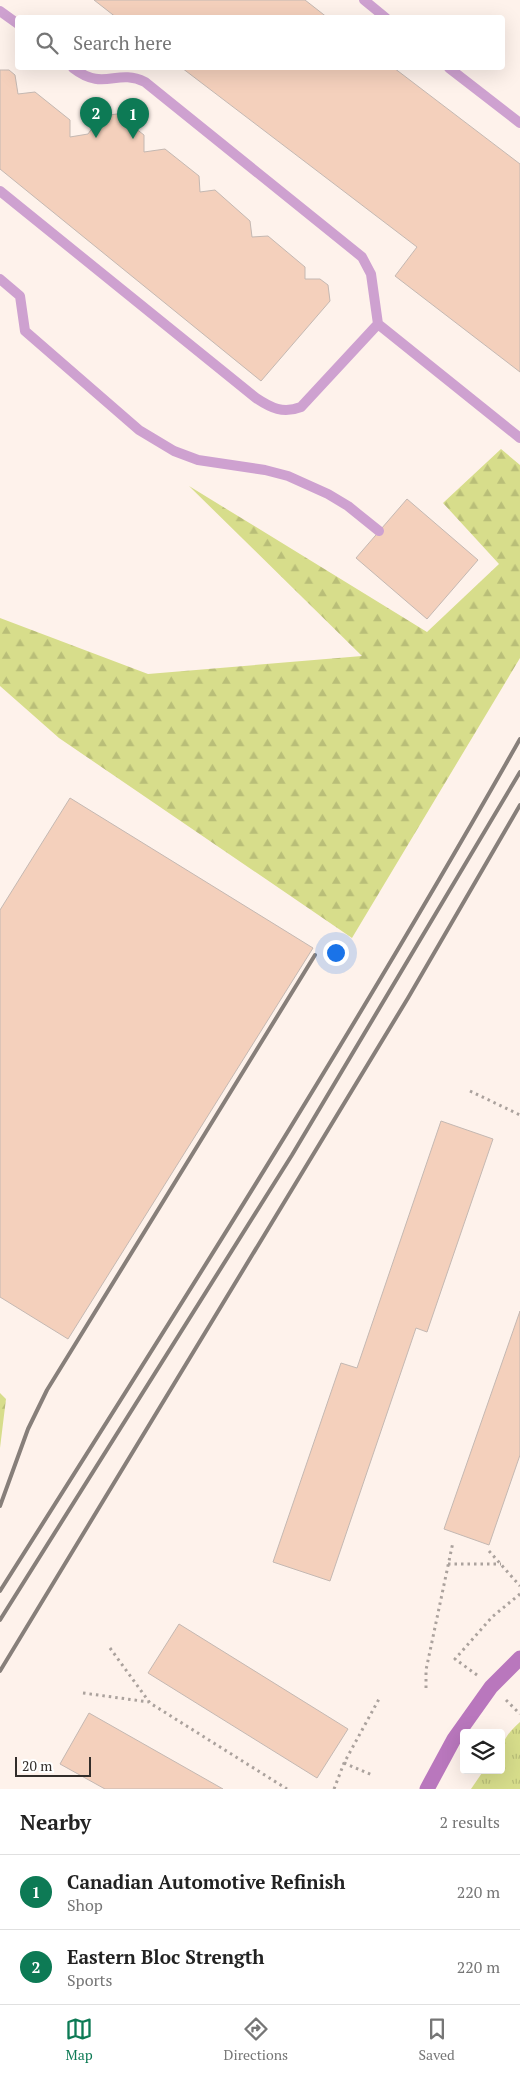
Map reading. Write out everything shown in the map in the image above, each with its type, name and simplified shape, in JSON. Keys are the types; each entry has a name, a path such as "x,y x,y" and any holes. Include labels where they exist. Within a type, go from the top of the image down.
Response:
{"street":[{"path":"427,1789 454,1739 491,1687 520,1658"}],"lane":[{"path":"364,0 382,15"},
{"path":"0,10 15,22"},
{"path":"76,70 92,80 131,77 145,82 362,257 370,274 378,324 520,438"},
{"path":"452,70 520,123"},
{"path":"0,191 256,398 276,410 284,411 301,407 378,324"},
{"path":"0,279 20,296 25,331 139,430 190,458 265,470 305,483 348,506 379,531"}],"path":[{"path":"470,1091 520,1115"},
{"path":"426,1688 426,1670 453,1542"},
{"path":"489,1550 520,1586"},
{"path":"448,1564 501,1564"},
{"path":"480,1678 455,1659 492,1617 520,1594"},
{"path":"110,1648 150,1702 287,1789"},
{"path":"82,1693 150,1702"},
{"path":"334,1789 344,1763 379,1699"},
{"path":"512,1705 520,1714"},
{"path":"344,1763 372,1775"}],"green space":[{"path":"501,449 520,465 520,658 352,938 59,738 0,686 0,618 148,674 362,656 189,486 427,632 499,564 443,503"},
{"path":"0,1393 6,1399 0,1448"},
{"path":"520,1722 520,1789 471,1789 481,1774 505,1774 505,1740"}],"building":[{"path":"94,0 305,0 324,15 113,15"},
{"path":"0,70 9,70 15,75 18,94 35,92 70,120 70,137 88,134 101,116 117,114 144,135 144,152 165,149 199,176 200,192 215,190 250,221 252,237 268,236 305,267 305,279 320,279 328,285 330,301 261,381 0,169"},
{"path":"185,70 397,70 520,164 520,372 395,276 417,247"},
{"path":"407,499 478,560 427,619 356,558"},
{"path":"70,798 313,948 68,1339 0,1297 0,910"},
{"path":"441,1121 493,1139 427,1332 416,1328 330,1581 273,1562 341,1363 357,1368"},
{"path":"520,1311 520,1455 489,1545 444,1529"},
{"path":"179,1624 348,1729 317,1778 148,1673"},
{"path":"89,1713 223,1789 105,1789 60,1764"}],"railway":[{"path":"0,1591 200,1274 330,1062 395,955 520,739"},
{"path":"0,1620 292,1155 520,772"},
{"path":"0,1671 408,998 520,805"},
{"path":"0,1506 28,1429 47,1390 315,955"}],"place":[{"name":"Eastern Bloc Strength","path":"96,138"},
{"name":"Canadian Automotive Refinish","path":"133,139"}]}
